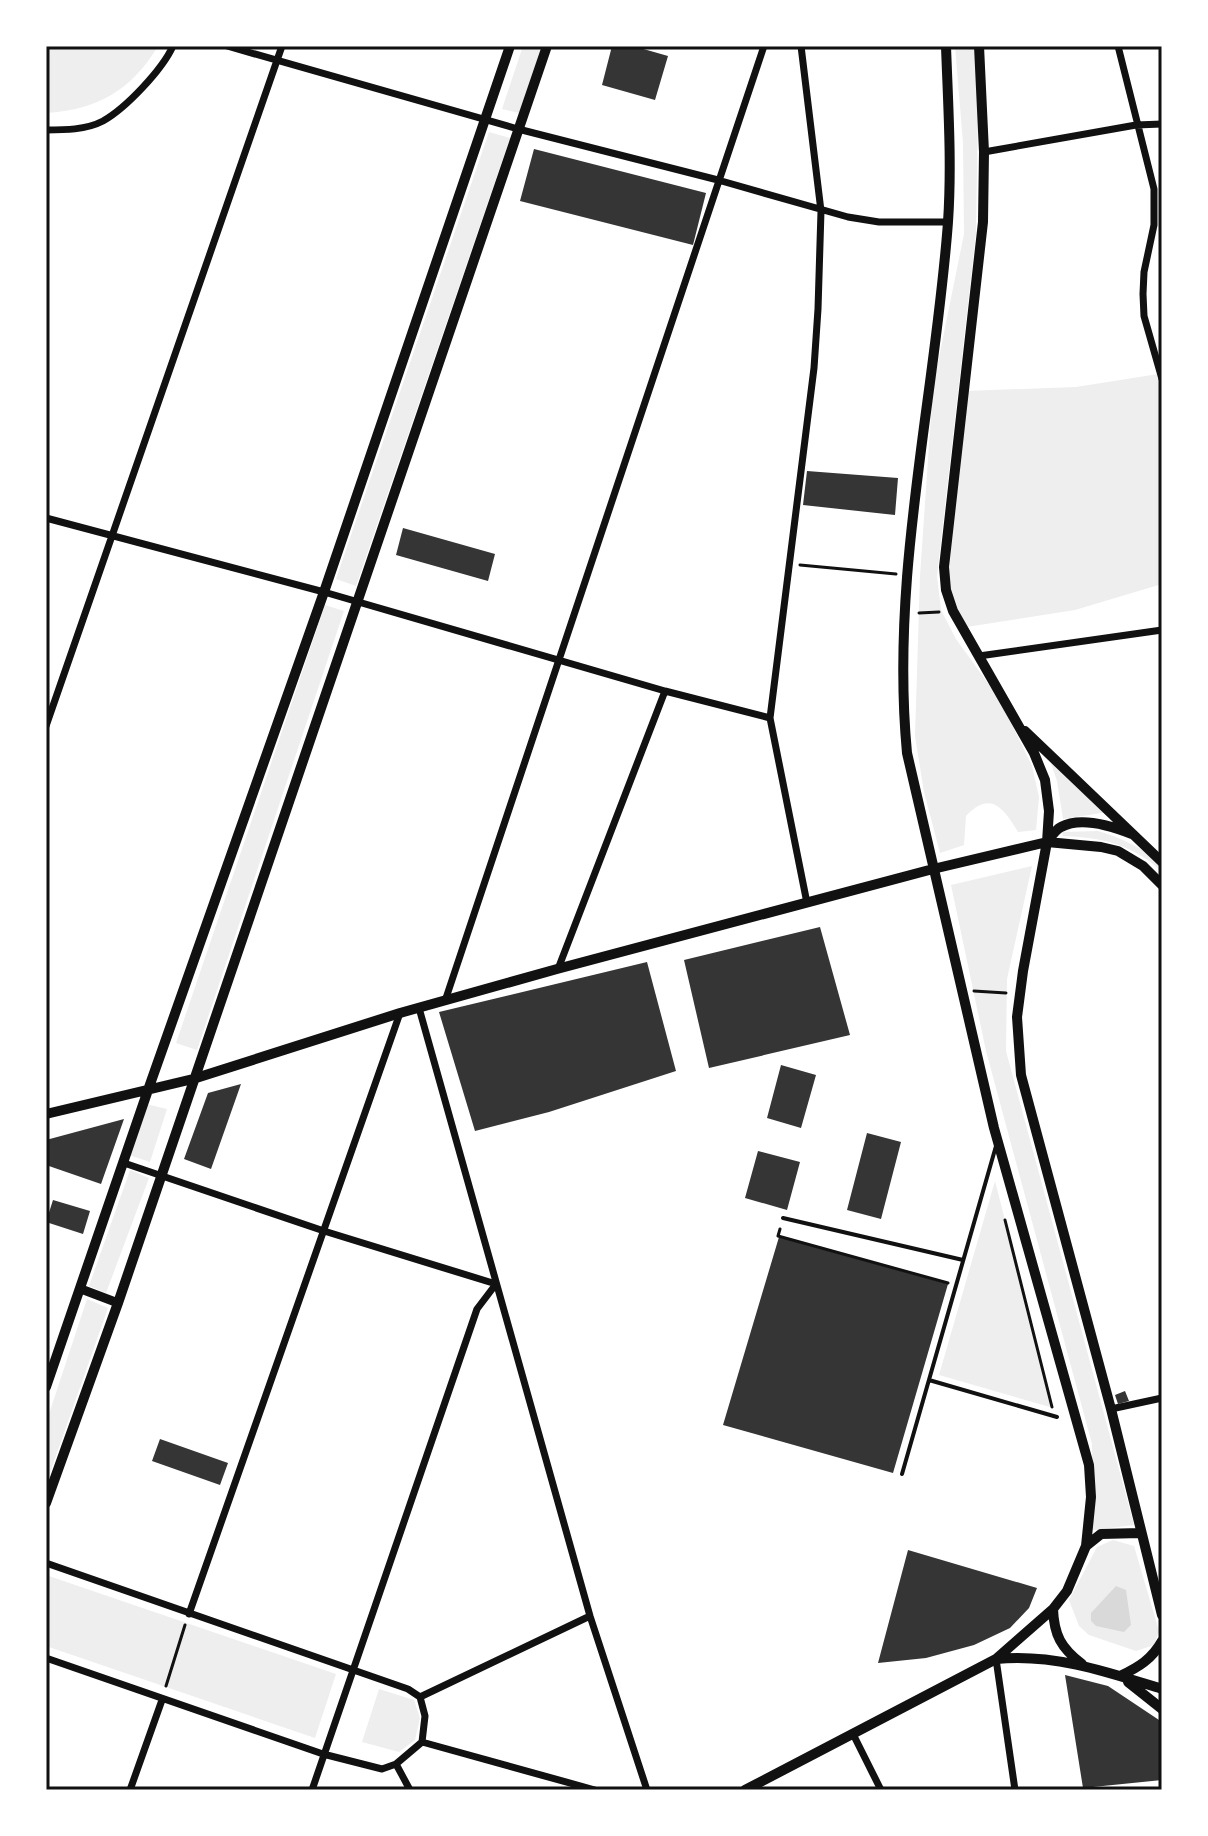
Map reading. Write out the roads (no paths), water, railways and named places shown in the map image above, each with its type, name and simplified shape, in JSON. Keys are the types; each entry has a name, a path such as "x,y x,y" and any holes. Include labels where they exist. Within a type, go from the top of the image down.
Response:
{"main road":[{"path":"46,1387 324,592 510,46"},
{"path":"46,1503 118,1303 547,46"},
{"path":"745,1790 996,1659 1053,1609 1067,1591 1086,1546 1091,1497 1089,1465 998,1140 907,753 901,664 903,615 948,222 950,155 946,46"},
{"path":"979,46 984,152 983,222 944,567 946,590 953,611 1034,753 1045,780 1049,811 1047,842 1017,1017 1021,1075 1111,1409 1162,1615"},
{"path":"1016,723 1162,862"},
{"path":"1047,842 1059,828 1074,823 1100,824 1138,836"},
{"path":"46,1114 193,1079 400,1013 557,969 933,869 1047,842 1118,851 1143,866 1162,885"},
{"path":"1086,1546 1101,1534 1140,1533"},
{"path":"1053,1609 1054,1628 1059,1641 1086,1667"},
{"path":"1120,1676 1140,1666 1155,1653 1162,1641"},
{"path":"996,1659 1025,1656 1086,1667 1162,1689"},
{"path":"1120,1676 1162,1709"}],"street":[{"path":"46,130 69,130 100,122 143,84 167,58 173,46"},
{"path":"227,46 821,211 879,222 948,222"},
{"path":"46,726 282,46"},
{"path":"445,1001 764,46"},
{"path":"801,46 821,211 814,368 770,718 807,903"},
{"path":"1118,46 1154,189 1154,225 1144,272 1144,316 1162,379"},
{"path":"984,152 1136,125 1162,124"},
{"path":"46,518 324,592 665,691 770,718"},
{"path":"979,656 1162,630"},
{"path":"557,969 665,691"},
{"path":"419,1008 590,1616 647,1790"},
{"path":"189,1614 400,1013"},
{"path":"124,1163 324,1231 496,1284"},
{"path":"312,1790 477,1309 496,1284"},
{"path":"81,1289 118,1303"},
{"path":"1111,1409 1162,1398"},
{"path":"46,1563 408,1689 420,1697 425,1716 422,1742 396,1764 382,1769 323,1754 46,1658"},
{"path":"420,1697 590,1616"},
{"path":"996,1659 1015,1790"},
{"path":"130,1790 162,1700"},
{"path":"853,1734 881,1790"},
{"path":"422,1742 595,1790"},
{"path":"396,1764 410,1790"}],"lane":[{"path":"902,1474 998,1140"},
{"path":"783,1218 963,1260"},
{"path":"929,1380 1057,1417"}]}
